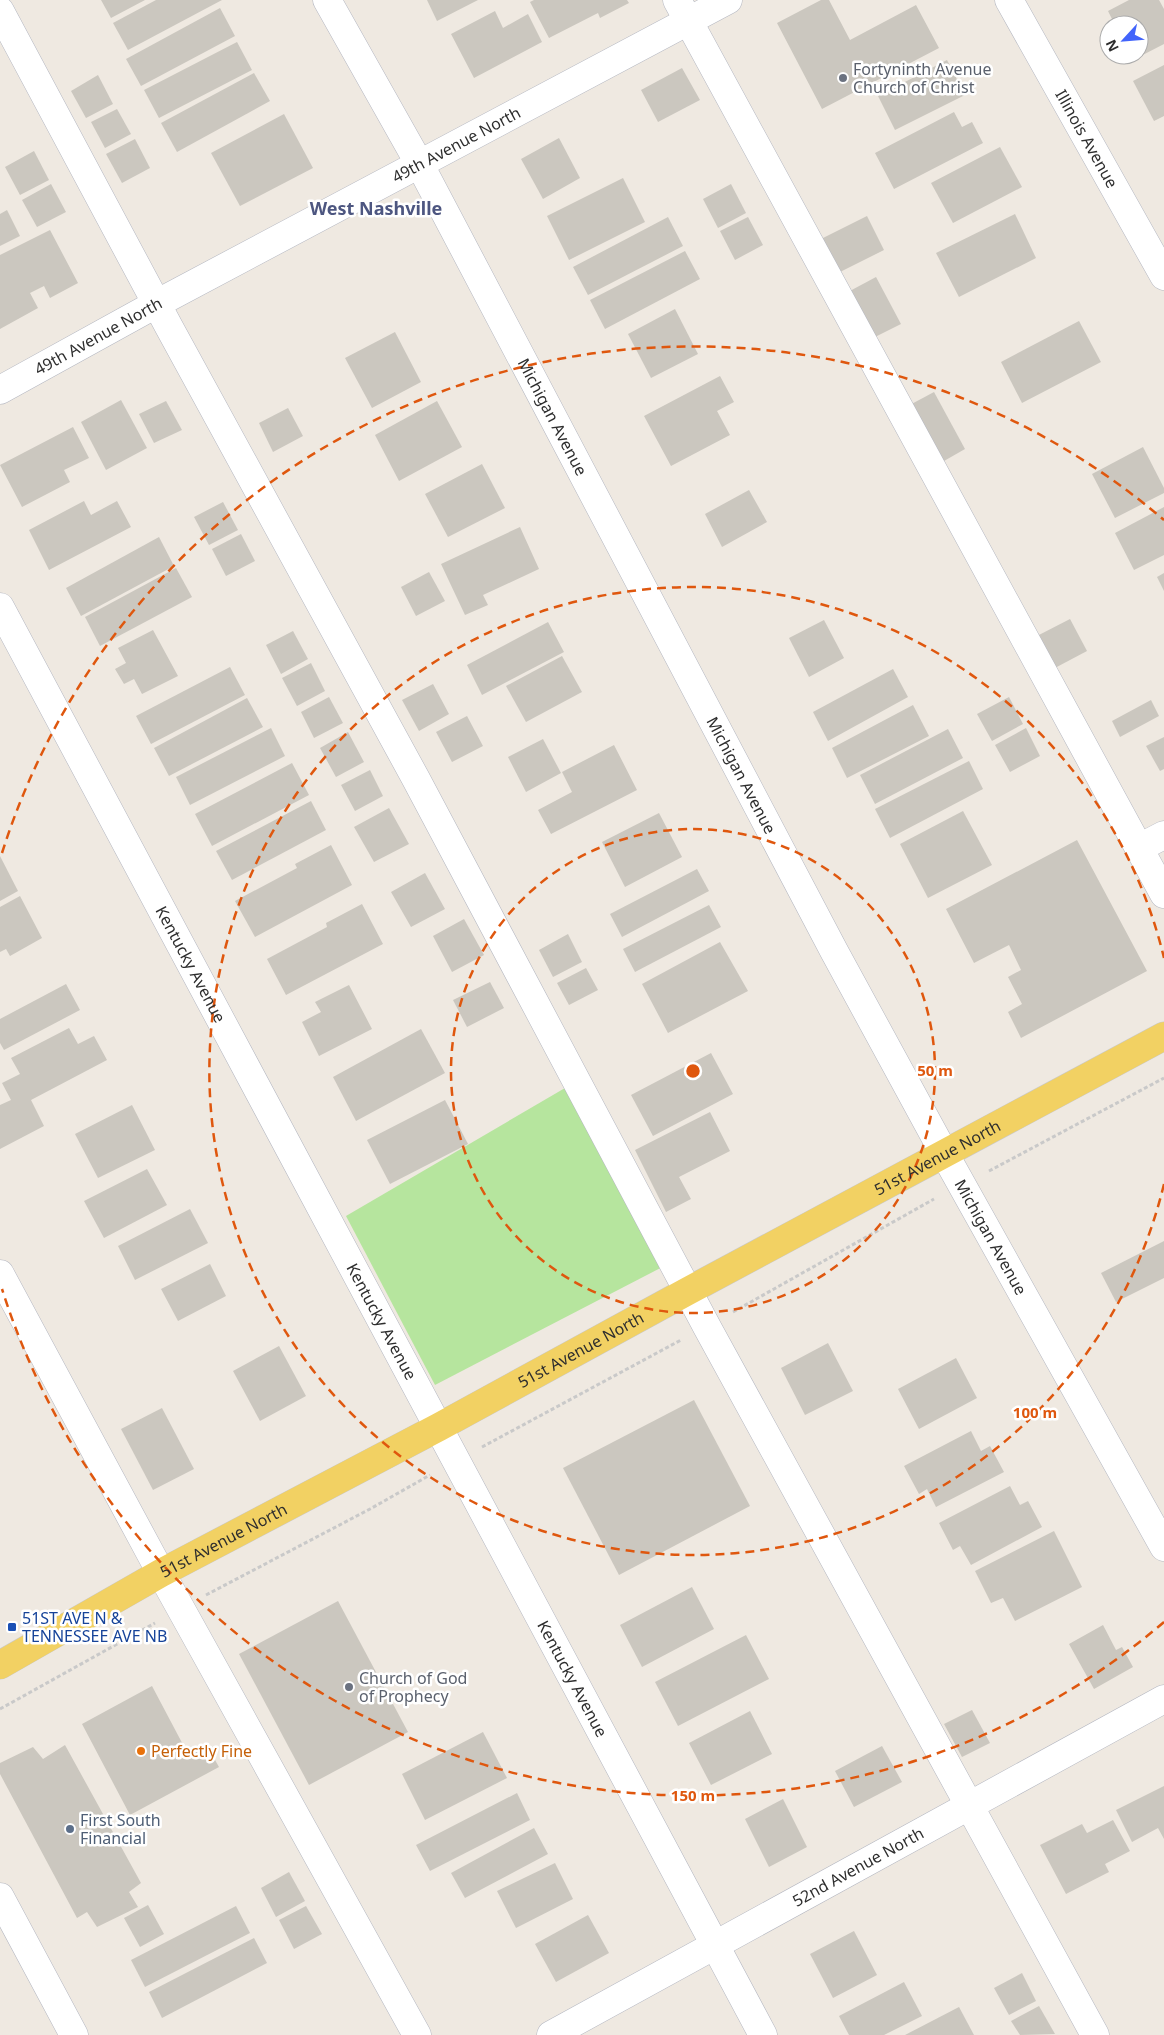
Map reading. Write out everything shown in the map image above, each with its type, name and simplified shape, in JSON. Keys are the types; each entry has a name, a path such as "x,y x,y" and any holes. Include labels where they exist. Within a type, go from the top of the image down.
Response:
{"main road":[{"name":"51st Avenue North","path":"0,1665 161,1573 439,1427 688,1291 1164,1036"}],"street":[{"name":"Michigan Avenue","path":"327,0 420,165 830,942 944,1153 1164,1547"},
{"name":"49th Avenue North","path":"0,390 156,304 420,165 682,10 728,0"},
{"name":"Illinois Avenue","path":"1009,0 1164,276"},
{"path":"682,10 1164,894"},
{"path":"0,11 156,304 416,780 707,1327 1095,2035"},
{"name":"Kentucky Avenue","path":"0,607 764,2035"},
{"path":"1139,848 1164,835"},
{"path":"0,1274 180,1609 417,2035"},
{"name":"52nd Avenue North","path":"551,2035 1164,1700"},
{"path":"0,1897 74,2035"}],"path":[{"path":"0,1708 180,1609 707,1327 927,1202 962,1186 1164,1078"}],"green space":[{"path":"577,1081 672,1262 435,1385 346,1216"}],"building":[{"path":"101,0 145,0 111,18"},
{"path":"156,0 222,0 128,50 113,23"},
{"path":"427,0 478,0 437,21"},
{"path":"534,0 627,0 629,3 600,18 598,13 549,38 530,2"},
{"name":"Fortyninth Avenue Church of Christ","path":"821,0 829,0 850,40 916,5 939,48 822,109 777,23"},
{"path":"1129,0 1159,0 1164,9 1164,44 1149,52 1149,15 1110,15 1108,11"},
{"path":"220,8 235,36 141,86 126,59"},
{"path":"495,11 503,28 528,14 542,42 474,78 451,34"},
{"path":"237,42 252,70 159,118 144,90"},
{"path":"947,60 965,95 895,130 878,96"},
{"path":"1164,65 1164,116 1154,121 1133,81"},
{"path":"682,68 700,100 658,122 641,90"},
{"path":"254,73 270,101 177,152 161,123"},
{"path":"98,75 113,104 86,118 71,91"},
{"path":"117,109 131,134 105,148 91,122"},
{"path":"954,112 962,127 972,122 983,143 894,189 875,153"},
{"path":"284,114 313,168 240,206 211,153"},
{"path":"559,138 580,178 543,199 521,159"},
{"path":"135,139 150,168 122,183 106,154"},
{"path":"1000,147 1022,187 953,223 931,183"},
{"path":"34,151 49,180 20,195 5,167"},
{"path":"623,178 645,222 569,260 547,216"},
{"path":"51,184 66,212 37,227 22,200"},
{"path":"731,184 746,213 718,228 703,199"},
{"path":"7,210 20,236 0,246 0,214"},
{"path":"1015,214 1036,258 959,297 936,253"},
{"path":"867,216 884,250 838,273 821,239"},
{"path":"668,217 683,246 588,295 573,267"},
{"path":"748,217 763,245 735,260 720,231"},
{"path":"50,230 78,283 50,298 44,286 30,293 38,308 0,329 0,255"},
{"path":"685,251 700,279 605,329 590,300"},
{"path":"876,277 901,324 873,338 848,292"},
{"path":"675,309 698,354 651,378 628,334"},
{"path":"1079,321 1101,362 1022,403 1001,362"},
{"path":"395,332 421,382 372,408 345,358"},
{"path":"720,376 734,402 717,411 730,435 671,466 644,416"},
{"path":"934,392 965,449 937,465 906,407"},
{"path":"121,400 147,448 106,470 81,422"},
{"path":"166,401 182,430 154,443 139,414"},
{"path":"437,401 462,447 399,481 375,435"},
{"path":"288,408 303,436 273,452 259,423"},
{"path":"73,427 89,458 64,470 70,482 22,507 0,465"},
{"path":"1143,447 1164,488 1164,493 1115,518 1092,474"},
{"path":"482,464 505,508 448,537 425,494"},
{"path":"749,490 767,522 722,547 705,514"},
{"path":"84,501 91,515 117,501 131,527 49,570 29,530"},
{"path":"223,502 238,530 209,545 194,517"},
{"path":"1164,507 1164,555 1134,570 1115,533"},
{"path":"520,527 539,569 483,595 488,605 465,615 441,564"},
{"path":"241,534 255,561 226,576 212,549"},
{"path":"159,537 174,566 81,616 66,588"},
{"path":"176,568 192,597 100,646 85,617"},
{"path":"429,572 445,601 416,616 401,587"},
{"path":"1164,573 1164,591 1157,577"},
{"path":"1070,619 1087,651 1053,669 1035,637"},
{"path":"824,620 844,658 809,677 789,638"},
{"path":"548,622 564,652 482,695 467,665"},
{"path":"153,630 178,676 142,694 134,679 124,684 115,669 126,663 118,648"},
{"path":"293,631 308,659 281,674 266,645"},
{"path":"562,656 582,692 526,722 506,686"},
{"path":"311,663 325,691 297,706 282,678"},
{"path":"230,667 245,695 151,744 136,716"},
{"path":"893,669 908,697 828,741 813,712"},
{"path":"433,684 449,714 419,731 402,700"},
{"path":"329,697 343,723 314,738 301,712"},
{"path":"1009,697 1023,724 992,741 977,714"},
{"path":"247,698 263,727 169,776 154,748"},
{"path":"1151,700 1159,716 1120,737 1112,721"},
{"path":"913,705 929,736 847,778 832,748"},
{"path":"467,716 483,746 452,762 436,732"},
{"path":"271,728 285,756 190,805 176,777"},
{"path":"1026,728 1040,756 1010,772 995,745"},
{"path":"948,729 963,758 875,804 860,775"},
{"path":"348,732 364,762 336,777 320,748"},
{"path":"1164,737 1164,769 1160,771 1146,746"},
{"path":"543,739 561,773 526,792 508,757"},
{"path":"614,745 637,790 551,834 538,810 572,792 562,772"},
{"path":"969,761 983,789 890,838 875,809"},
{"path":"292,763 309,795 212,846 195,814"},
{"path":"370,770 383,796 355,811 341,785"},
{"path":"311,801 326,830 232,880 216,851"},
{"path":"389,808 409,844 374,862 354,827"},
{"path":"963,811 992,865 928,898 900,844"},
{"path":"659,813 682,857 625,887 602,842"},
{"path":"1077,840 1147,971 1021,1038 1008,1012 1022,1004 1008,977 1021,970 1009,945 974,963 946,909"},
{"path":"331,845 352,885 255,937 235,901 297,868 295,864"},
{"path":"0,856 18,891 0,901"},
{"path":"697,869 709,891 622,937 610,914"},
{"path":"425,873 445,909 411,927 391,892"},
{"path":"20,896 42,938 10,956 6,949 0,952 0,907"},
{"path":"362,904 383,944 286,995 267,959 327,927 326,923"},
{"path":"709,905 721,927 635,972 623,949"},
{"path":"464,919 484,955 452,972 433,936"},
{"path":"568,934 582,962 553,977 539,950"},
{"path":"720,942 748,991 668,1033 642,984"},
{"path":"586,968 598,990 569,1005 557,983"},
{"path":"490,982 504,1008 467,1027 453,1000"},
{"path":"66,984 80,1010 4,1050 0,1043 0,1019"},
{"path":"349,985 372,1029 319,1056 302,1022 321,1012 315,1002"},
{"path":"69,1028 78,1044 94,1036 107,1060 31,1100 44,1126 0,1149 0,1105 11,1100 2,1083 20,1074 11,1058"},
{"path":"421,1029 445,1073 356,1121 333,1077"},
{"path":"711,1053 733,1094 653,1136 631,1095"},
{"path":"445,1100 468,1144 390,1184 367,1140"},
{"path":"132,1105 155,1150 98,1178 75,1134"},
{"path":"710,1112 730,1151 679,1177 691,1199 666,1212 635,1150"},
{"path":"147,1169 167,1205 104,1238 84,1201"},
{"path":"190,1209 208,1243 135,1280 118,1246"},
{"path":"1164,1241 1164,1278 1116,1302 1101,1273"},
{"path":"210,1264 226,1296 178,1321 161,1289"},
{"path":"828,1343 853,1391 805,1415 781,1368"},
{"path":"279,1346 306,1396 260,1421 233,1371"},
{"path":"956,1358 977,1398 919,1429 898,1389"},
{"path":"694,1400 750,1506 619,1575 563,1468"},
{"path":"162,1408 194,1469 153,1490 121,1429"},
{"path":"971,1431 981,1451 990,1446 1004,1472 936,1507 927,1489 919,1494 904,1466"},
{"path":"1010,1486 1020,1505 1028,1501 1042,1527 971,1565 960,1546 953,1550 939,1523"},
{"path":"1054,1531 1082,1587 1015,1621 1003,1598 991,1603 975,1571"},
{"path":"692,1587 714,1629 642,1667 620,1625"},
{"path":"338,1601 408,1732 309,1785 239,1654"},
{"path":"1103,1625 1116,1650 1122,1647 1133,1667 1094,1689 1069,1644"},
{"path":"746,1635 769,1679 678,1726 655,1682"},
{"name":"Perfectly Fine","path":"152,1686 189,1756 207,1746 219,1767 130,1815 82,1724"},
{"path":"972,1710 990,1743 962,1757 944,1724"},
{"path":"750,1711 772,1754 711,1785 689,1743"},
{"path":"483,1732 507,1778 425,1820 402,1774"},
{"name":"First South Financial","path":"65,1745 141,1883 129,1892 138,1907 97,1927 87,1912 77,1918 0,1774 0,1763 33,1747 43,1759"},
{"path":"882,1746 902,1782 854,1807 835,1771"},
{"path":"1164,1786 1164,1839 1158,1828 1132,1842 1116,1810"},
{"path":"517,1793 530,1820 430,1871 416,1845"},
{"path":"783,1799 807,1847 769,1867 745,1819"},
{"path":"1113,1820 1130,1851 1105,1864 1109,1872 1066,1894 1040,1845 1082,1824 1087,1833"},
{"path":"534,1828 548,1854 465,1898 451,1873"},
{"path":"555,1863 573,1899 516,1928 497,1891"},
{"path":"289,1872 305,1901 276,1917 261,1888"},
{"path":"148,1905 164,1934 140,1947 124,1918"},
{"path":"236,1906 250,1933 145,1987 131,1960"},
{"path":"306,1906 322,1934 294,1949 279,1920"},
{"path":"588,1915 609,1953 556,1982 535,1944"},
{"path":"854,1931 877,1975 833,1998 810,1954"},
{"path":"254,1938 267,1963 162,2018 149,1992"},
{"path":"1022,1973 1036,2001 1009,2015 994,1988"},
{"path":"904,1982 922,2016 884,2035 849,2035 839,2016"},
{"path":"1039,2006 1055,2034 1020,2035 1011,2021"},
{"path":"959,2007 974,2035 905,2035"}],"place":[{"name":"Fortyninth Avenue Church of Christ","path":"843,78"},
{"name":"51ST AVE N & TENNESSEE AVE NB","path":"12,1627"},
{"name":"Church of God of Prophecy","path":"349,1687"},
{"name":"Perfectly Fine","path":"141,1751"},
{"name":"First South Financial","path":"70,1829"}],"district":[{"name":"West Nashville","path":"376,209"}]}
